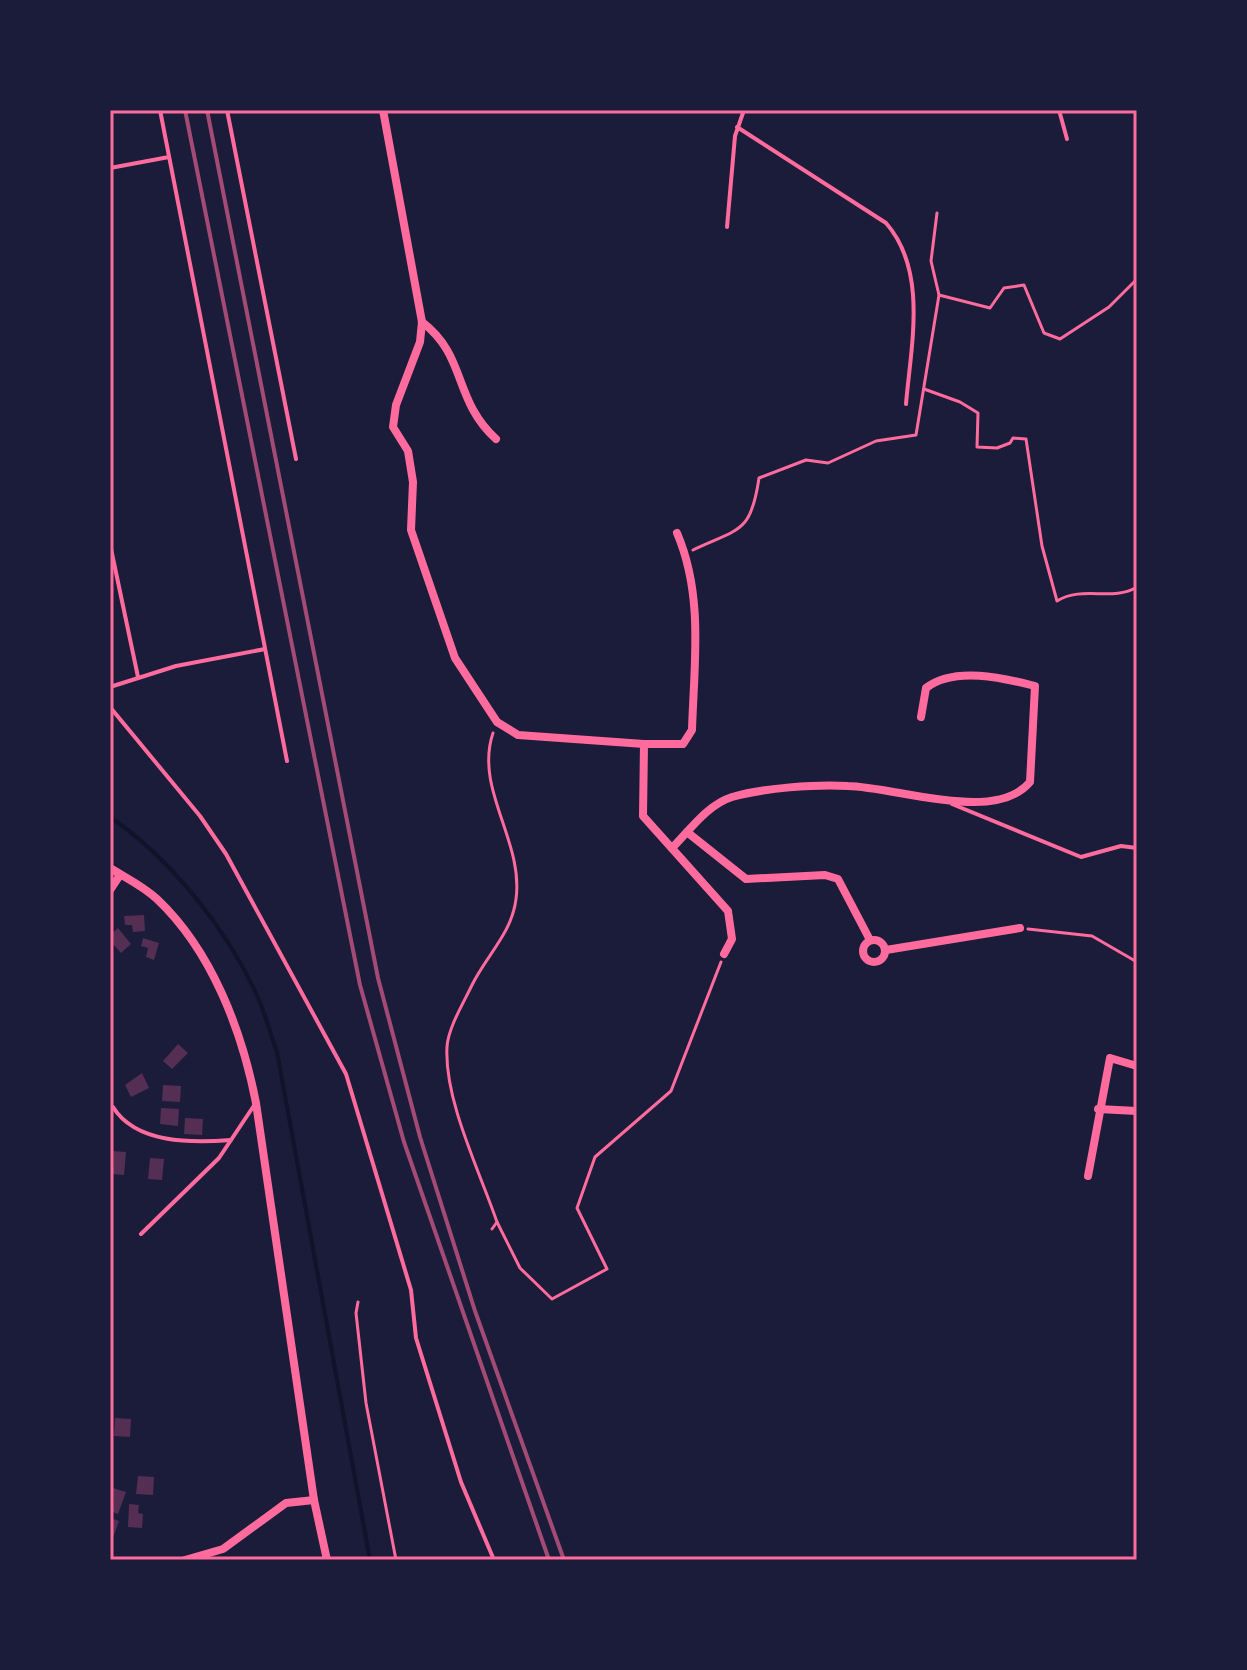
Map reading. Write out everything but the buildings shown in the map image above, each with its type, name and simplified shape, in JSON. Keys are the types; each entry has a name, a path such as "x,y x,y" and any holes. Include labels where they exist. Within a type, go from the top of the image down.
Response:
{"street":[{"path":"383,110 422,322 420,342 396,405 393,427 408,451 413,482 411,530 455,658 497,722 518,735 683,744 692,730 696,609 686,553 677,533"},
{"path":"422,322 440,335 448,347 477,422 496,439"},
{"path":"672,848 705,813 731,797 799,788 849,786 943,800 996,801 1012,798 1030,782 1035,686 1006,679 952,676 935,681 926,688 921,717"},
{"path":"644,744 643,816 728,911 732,939 724,954"},
{"path":"687,832 746,879 825,875 838,879 870,940 883,943 886,950 884,957 872,962 863,952 870,940"},
{"path":"110,868 148,892 169,912 205,965 242,1042 256,1103 314,1500 327,1560"},
{"path":"110,890 120,875"},
{"path":"886,950 1020,928"},
{"path":"1088,1176 1098,1109 1110,1058 1137,1066"},
{"path":"1098,1109 1137,1111"},
{"path":"185,1560 223,1549 286,1503 314,1500"}],"lane":[{"path":"160,110 287,761"},
{"path":"227,110 296,459"},
{"path":"727,227 737,127 744,110"},
{"path":"1059,110 1067,139"},
{"path":"737,127 886,223 901,240 910,264 913,288 906,404"},
{"path":"110,168 169,157"},
{"path":"110,544 138,677"},
{"path":"110,687 138,677 265,649"},
{"path":"110,707 200,816 226,854 346,1074 411,1290 416,1338 461,1482 494,1560"},
{"path":"943,800 1081,857 1121,846 1137,848"},
{"path":"141,1234 219,1158 256,1103"},
{"path":"113,1107 128,1125 159,1136 193,1143 231,1140"}],"path":[{"path":"686,553 742,528 754,513 759,478 806,460 828,463 876,441 916,435 939,295 931,261 937,213"},
{"path":"939,295 990,308 1004,288 1024,285 1044,333 1060,339 1109,307 1137,279"},
{"path":"924,389 949,397 978,413 977,447 997,448 1010,443 1013,438 1026,439 1042,546 1057,601 1073,593 1122,594 1137,587"},
{"path":"497,722 489,745 489,773 516,855 516,900 497,949 474,981 447,1045 452,1090 497,1222 520,1268 552,1299 607,1269 577,1208 595,1157 671,1091 724,954"},
{"path":"1020,928 1092,936 1137,962"},
{"path":"492,1229 497,1222"},
{"path":"358,1302 356,1313 366,1403 396,1560"}],"waterway":[{"path":"110,817 154,853 194,896 229,943 265,1015 277,1052 370,1560"}],"railway":[{"path":"185,110 360,985 404,1142 549,1560"},
{"path":"207,110 378,978 420,1137 475,1311 564,1560"}]}
